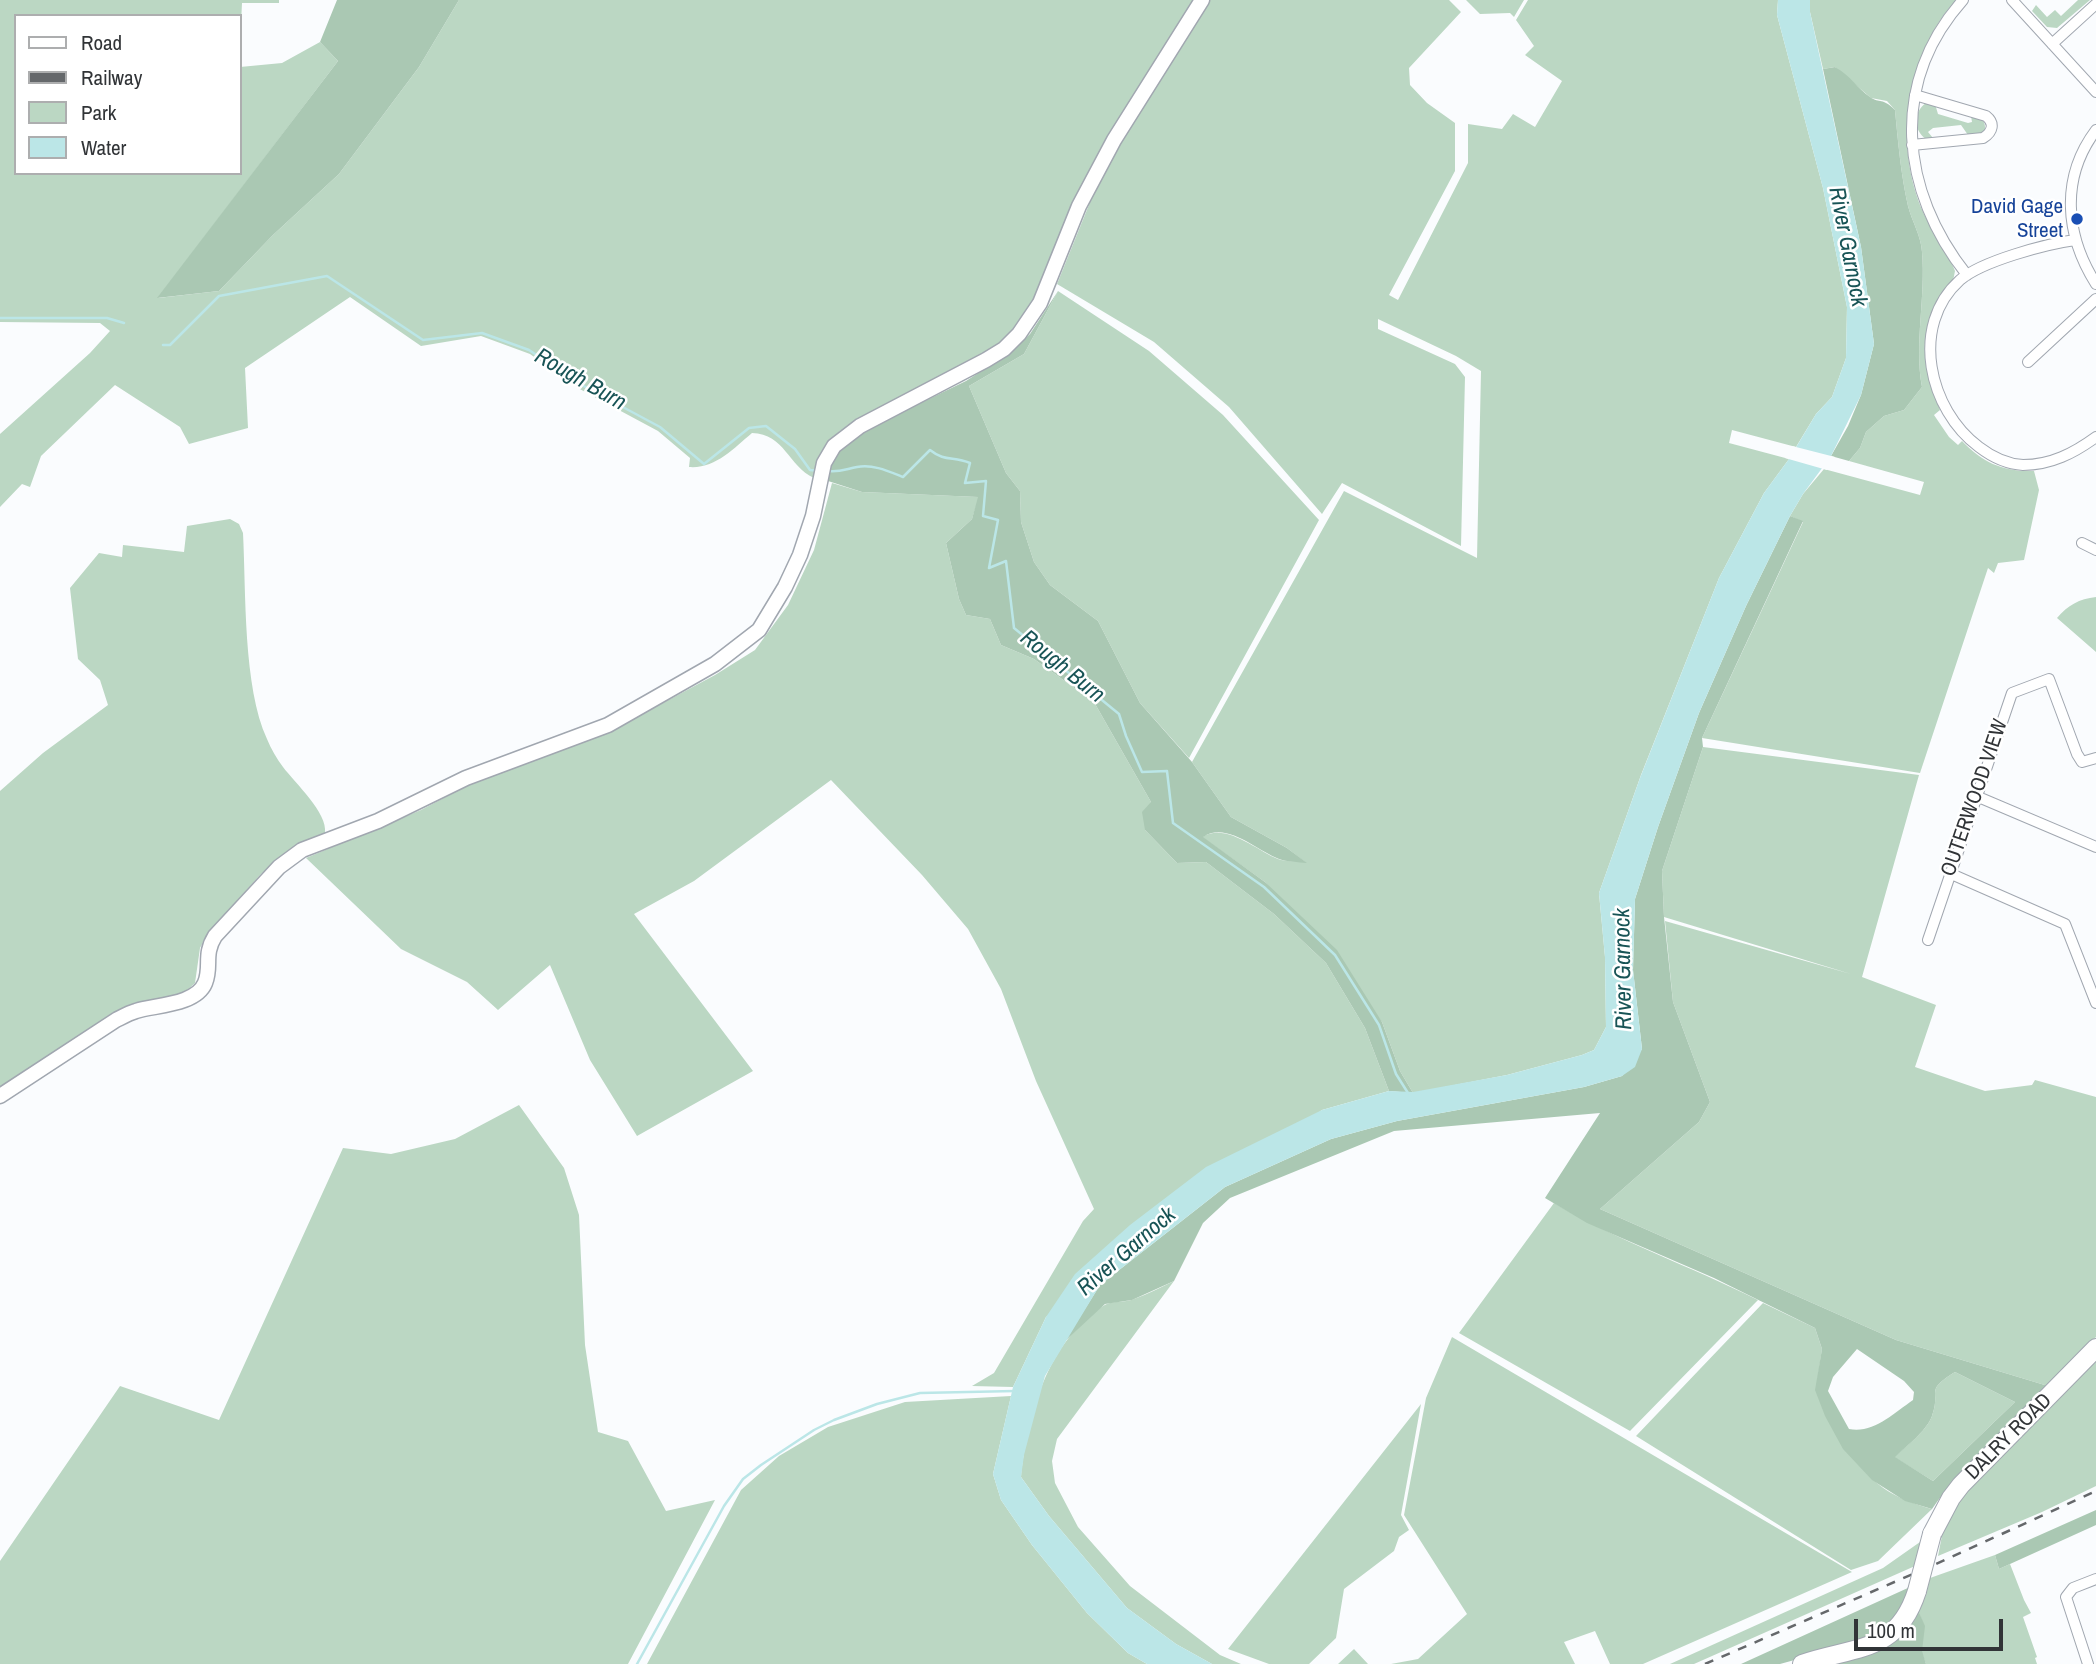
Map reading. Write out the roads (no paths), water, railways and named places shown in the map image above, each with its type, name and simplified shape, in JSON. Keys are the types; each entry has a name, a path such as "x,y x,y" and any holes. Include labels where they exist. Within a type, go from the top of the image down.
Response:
{"highway":[{"name":"DALRY ROAD","path":"1802,1664 1860,1650 1884,1639 1901,1625 1917,1591 1932,1534 1951,1498 2096,1348"}],"street":[{"path":"0,1096 116,1020 135,1011 186,999 198,992 204,985 208,948 215,936 279,867 294,855 378,821 466,778 608,725 738,648 759,630 785,587 800,555 823,470 834,446 846,435 970,370 1012,341 1040,303 1079,206 1111,146 1202,0"},
{"path":"1964,0 1948,17 1925,59 1915,96 1912,145 1915,171 1928,214 1937,232 1967,275"},
{"path":"2012,0 2096,92"},
{"path":"2052,44 2096,4"},
{"path":"1912,145 1983,138 1989,134 1992,124 1986,116 1915,96"},
{"path":"2096,130 2087,142 2071,182 2070,209 2075,240 2096,284"},
{"path":"2075,240 1994,262 1957,283 1939,310 1930,343 1930,360 1936,387 1956,427 1987,453 2002,461 2021,465 2064,457 2096,437"},
{"path":"2028,362 2096,299"},
{"path":"2082,543 2096,550"},
{"name":"OUTERWOOD VIEW","path":"1928,940 2010,698 2016,691 2049,679 2077,754 2082,762 2096,758"},
{"path":"1976,796 2096,847"},
{"path":"1949,873 2065,924 2096,1003"},
{"path":"2088,1664 2066,1597 2073,1588 2096,1579"}],"water":[{"name":"River Garnock","path":"1778,0 1810,0 1810,12 1861,247 1874,344 1861,395 1831,456 1790,516 1746,606 1699,713 1658,827 1635,899 1633,970 1642,1049 1635,1067 1622,1076 1584,1087 1397,1121 1331,1139 1225,1187 1100,1285 1045,1376 1024,1455 1021,1477 1049,1516 1127,1608 1176,1644 1212,1664 1147,1664 1128,1653 1087,1613 1032,1545 1001,1500 993,1474 1013,1387 1046,1317 1075,1274 1130,1225 1206,1167 1322,1110 1389,1091 1413,1092 1507,1075 1594,1050 1606,1027 1605,957 1599,893 1640,778 1719,578 1764,493 1789,459 1816,414 1832,397 1846,358 1847,307 1823,188 1777,15"}],"waterway":[{"name":"Rough Burn","path":"163,345 170,345 219,296 327,276 423,340 482,333 529,350 578,383 660,427 704,464 749,428 766,426 795,449 810,470 819,471"},
{"name":"Rough Burn","path":"0,318 107,318 124,323"},
{"name":"Rough Burn","path":"829,471 869,466 903,477 930,450 940,456 970,463 965,483 986,481 983,516 998,520 989,568 1006,561 1014,628 1119,714 1142,772 1167,771 1173,823 1264,887 1335,955 1379,1025 1396,1074 1408,1093"},
{"path":"637,1664 724,1506 743,1479 761,1465 814,1430 877,1404 920,1393 1015,1391"}],"railway":[{"path":"1705,1664 2096,1491"}],"place":[{"name":"David Gage Street","path":"2077,219"}]}
